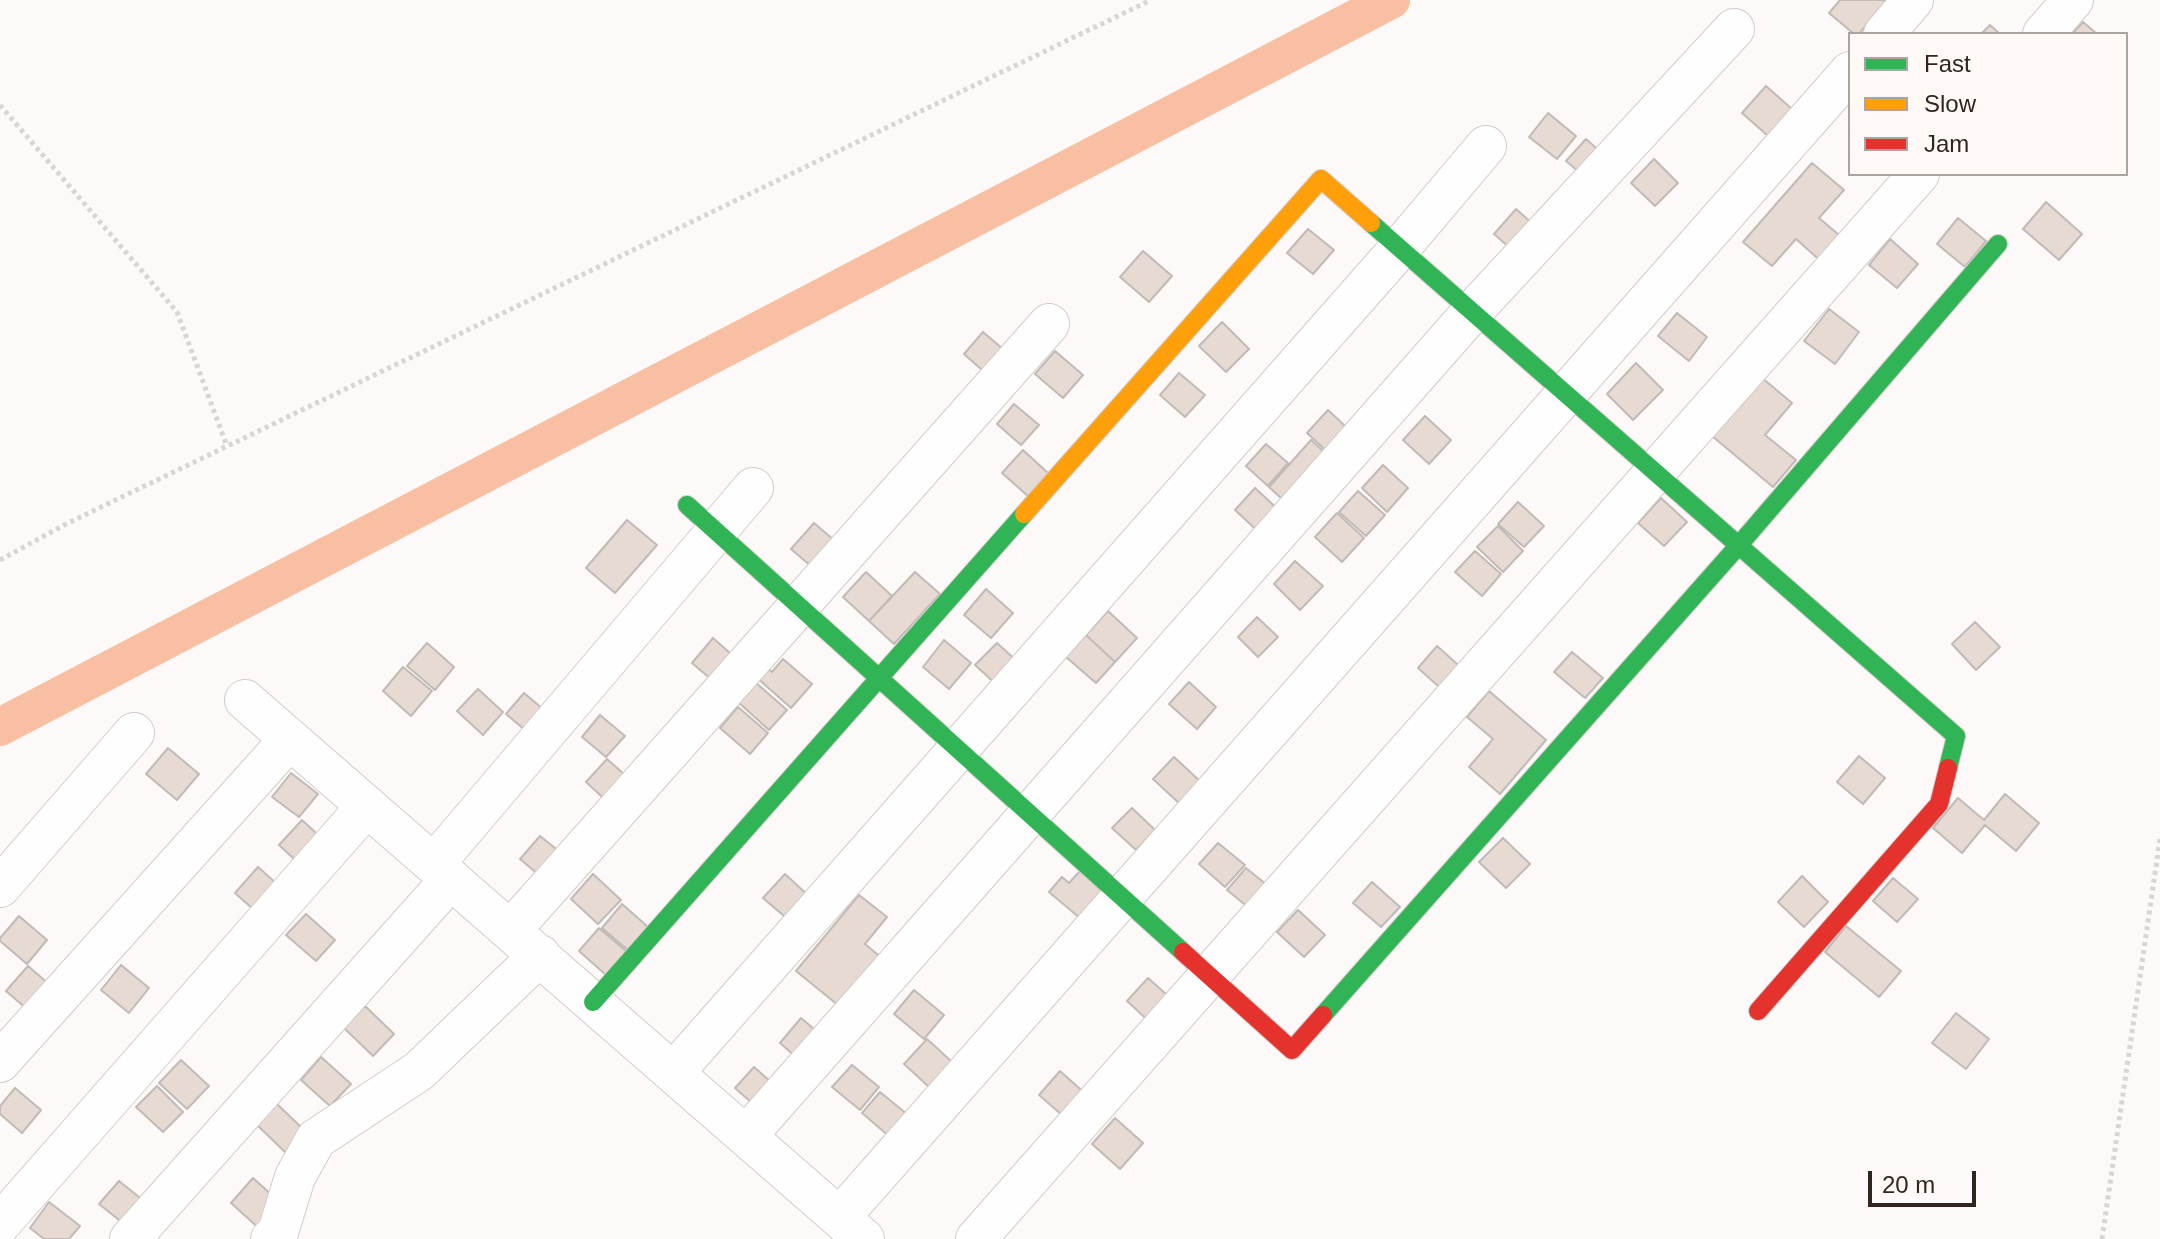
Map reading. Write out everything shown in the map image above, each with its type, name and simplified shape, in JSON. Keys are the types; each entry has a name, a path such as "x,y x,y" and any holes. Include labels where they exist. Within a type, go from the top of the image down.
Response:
{"street":[{"path":"1886,32 1913,0"},
{"path":"2045,32 2073,0"},
{"path":"747,1135 1472,312 1734,29"},
{"path":"245,700 852,1228 1122,897 1848,74"},
{"path":"674,1072 1399,249 1486,146"},
{"path":"976,1239 1917,176"},
{"path":"593,1002 1321,179 1956,736 1939,804 1758,1011"},
{"path":"687,505 1292,1050 1739,545 1998,244"},
{"path":"271,1239 278,1232 295,1177 316,1139 419,1071 799,606 1049,324"},
{"path":"130,1239 443,872 753,488"},
{"path":"0,887 134,733"},
{"path":"0,1062 290,739"},
{"path":"0,1224 367,806"}],"path":[{"path":"0,560 66,524 1151,0"},
{"path":"0,105 177,312 227,446"},
{"path":"2102,1239 2160,839"}],"building":[{"path":"1840,0 1887,0 1861,32 1852,32 1829,13"},
{"path":"2083,22 2095,32 2074,32"},
{"path":"1990,25 1998,32 1983,32"},
{"path":"1766,86 1792,109 1768,136 1742,113"},
{"path":"1548,113 1576,136 1557,159 1529,137"},
{"path":"1586,139 1607,158 1587,179 1566,161"},
{"path":"1654,159 1678,183 1655,206 1631,183"},
{"path":"1812,163 1844,190 1819,218 1845,240 1824,264 1796,239 1772,266 1743,242"},
{"path":"2046,202 2082,234 2059,260 2023,229"},
{"path":"1516,209 1543,233 1520,257 1494,234"},
{"path":"1958,218 1986,241 1965,267 1937,244"},
{"path":"1308,229 1334,250 1313,274 1287,253"},
{"path":"1890,239 1918,264 1897,288 1869,265"},
{"path":"1143,251 1172,276 1149,302 1120,277"},
{"path":"1829,309 1859,332 1835,364 1804,341"},
{"path":"1677,313 1707,337 1689,361 1658,336"},
{"path":"1222,322 1249,349 1226,372 1199,346"},
{"path":"983,332 1010,355 991,378 964,354"},
{"path":"1055,351 1083,375 1063,398 1035,374"},
{"path":"1636,363 1663,390 1633,420 1607,394"},
{"path":"1179,373 1205,395 1185,417 1160,395"},
{"path":"1761,377 1792,403 1765,435 1796,460 1773,487 1712,436"},
{"path":"1014,404 1039,425 1021,445 997,424"},
{"path":"1328,410 1358,438 1337,461 1307,433"},
{"path":"1425,416 1451,440 1429,464 1403,440"},
{"path":"1311,440 1337,464 1294,510 1269,487"},
{"path":"1266,444 1288,463 1268,486 1246,466"},
{"path":"1023,450 1049,474 1029,497 1002,473"},
{"path":"1383,465 1408,488 1387,512 1362,488"},
{"path":"1255,488 1283,514 1263,536 1235,510"},
{"path":"1358,491 1385,515 1366,536 1339,512"},
{"path":"1661,498 1687,522 1664,546 1638,523"},
{"path":"1518,502 1544,526 1524,547 1498,524"},
{"path":"1337,513 1364,538 1342,562 1315,537"},
{"path":"627,520 657,545 615,593 586,568"},
{"path":"814,523 842,547 819,573 791,549"},
{"path":"1498,526 1523,551 1503,572 1477,547"},
{"path":"1475,551 1501,574 1482,596 1455,572"},
{"path":"1295,561 1323,586 1300,610 1274,584"},
{"path":"866,572 892,596 869,621 843,597"},
{"path":"915,572 940,594 894,644 869,621"},
{"path":"986,589 1013,613 991,638 964,615"},
{"path":"1108,611 1137,638 1115,662 1086,635"},
{"path":"1257,617 1278,637 1258,657 1238,637"},
{"path":"1975,622 2000,647 1976,670 1952,644"},
{"path":"1086,635 1115,662 1096,683 1066,657"},
{"path":"713,638 740,662 719,686 692,663"},
{"path":"944,640 971,663 949,689 923,667"},
{"path":"427,643 454,667 435,690 407,666"},
{"path":"997,643 1019,663 998,686 975,665"},
{"path":"1437,646 1466,672 1447,694 1418,668"},
{"path":"1572,652 1603,678 1585,698 1554,672"},
{"path":"783,659 812,684 791,708 755,676 764,665 772,672"},
{"path":"403,667 432,691 411,716 383,691"},
{"path":"755,682 787,710 769,730 738,702"},
{"path":"1189,682 1216,707 1197,729 1169,704"},
{"path":"478,689 503,712 483,735 457,711"},
{"path":"1489,691 1546,740 1500,794 1469,767 1493,739 1467,717"},
{"path":"524,693 550,715 532,736 506,714"},
{"path":"738,707 768,733 750,754 720,728"},
{"path":"600,715 625,736 606,757 582,737"},
{"path":"168,748 199,774 177,800 146,774"},
{"path":"1859,756 1885,778 1863,804 1837,782"},
{"path":"1174,757 1201,782 1180,804 1153,779"},
{"path":"607,759 634,783 613,807 586,782"},
{"path":"291,773 318,794 299,817 272,797"},
{"path":"2005,794 2039,823 2016,851 1985,825 1962,853 1933,828 1958,798 1984,820"},
{"path":"1132,808 1155,830 1136,850 1112,828"},
{"path":"302,820 329,845 306,870 279,845"},
{"path":"540,836 566,857 546,881 520,859"},
{"path":"1503,838 1530,864 1506,888 1479,862"},
{"path":"1218,843 1245,865 1225,887 1199,864"},
{"path":"258,867 287,893 264,919 235,893"},
{"path":"1246,868 1273,890 1254,912 1227,890"},
{"path":"1080,871 1104,893 1081,919 1049,892 1062,877 1069,883"},
{"path":"593,874 621,900 598,924 571,899"},
{"path":"785,874 812,899 791,922 763,898"},
{"path":"1802,876 1828,902 1804,927 1778,902"},
{"path":"1893,878 1918,899 1897,922 1873,901"},
{"path":"1372,882 1400,907 1381,927 1353,903"},
{"path":"859,895 887,917 865,944 890,965 849,1014 796,971"},
{"path":"622,904 648,927 628,950 602,928"},
{"path":"1298,910 1325,935 1304,957 1277,932"},
{"path":"306,914 335,940 316,961 286,935"},
{"path":"19,916 47,940 27,964 0,941"},
{"path":"1846,926 1901,971 1879,997 1825,952"},
{"path":"599,928 627,952 606,975 579,951"},
{"path":"121,965 149,988 129,1013 101,990"},
{"path":"28,966 58,992 36,1017 6,991"},
{"path":"1148,978 1176,1003 1155,1027 1127,1001"},
{"path":"914,990 944,1015 924,1039 894,1014"},
{"path":"365,1006 394,1034 373,1056 344,1028"},
{"path":"1956,1013 1989,1039 1966,1069 1932,1043"},
{"path":"801,1018 827,1040 805,1065 780,1043"},
{"path":"927,1039 952,1062 929,1087 904,1064"},
{"path":"321,1057 351,1084 330,1106 301,1080"},
{"path":"181,1060 209,1086 187,1109 159,1083"},
{"path":"852,1065 879,1087 860,1110 832,1087"},
{"path":"754,1067 780,1090 761,1111 735,1088"},
{"path":"1060,1071 1090,1098 1070,1122 1039,1095"},
{"path":"157,1086 183,1112 163,1132 136,1107"},
{"path":"15,1088 41,1110 22,1133 0,1114 0,1106"},
{"path":"880,1092 908,1115 890,1137 862,1113"},
{"path":"276,1103 305,1131 285,1152 256,1124"},
{"path":"1115,1118 1143,1143 1120,1169 1092,1144"},
{"path":"253,1178 284,1206 262,1231 231,1203"},
{"path":"119,1181 149,1205 129,1228 99,1204"},
{"path":"49,1202 80,1226 69,1239 44,1239 30,1228"}],"waterway":[{"path":"0,727 1391,0"}],"traffic: fast":[{"path":"1371,223 1956,736 1948,768"},
{"path":"1323,1015 1739,545 1998,244"},
{"path":"687,505 1183,952"},
{"path":"593,1002 1024,514"}],"traffic: slow":[{"path":"1024,514 1321,179 1371,223"}],"traffic: jam":[{"path":"1758,1011 1939,804 1948,768"},
{"path":"1183,952 1292,1050 1323,1015"}]}
